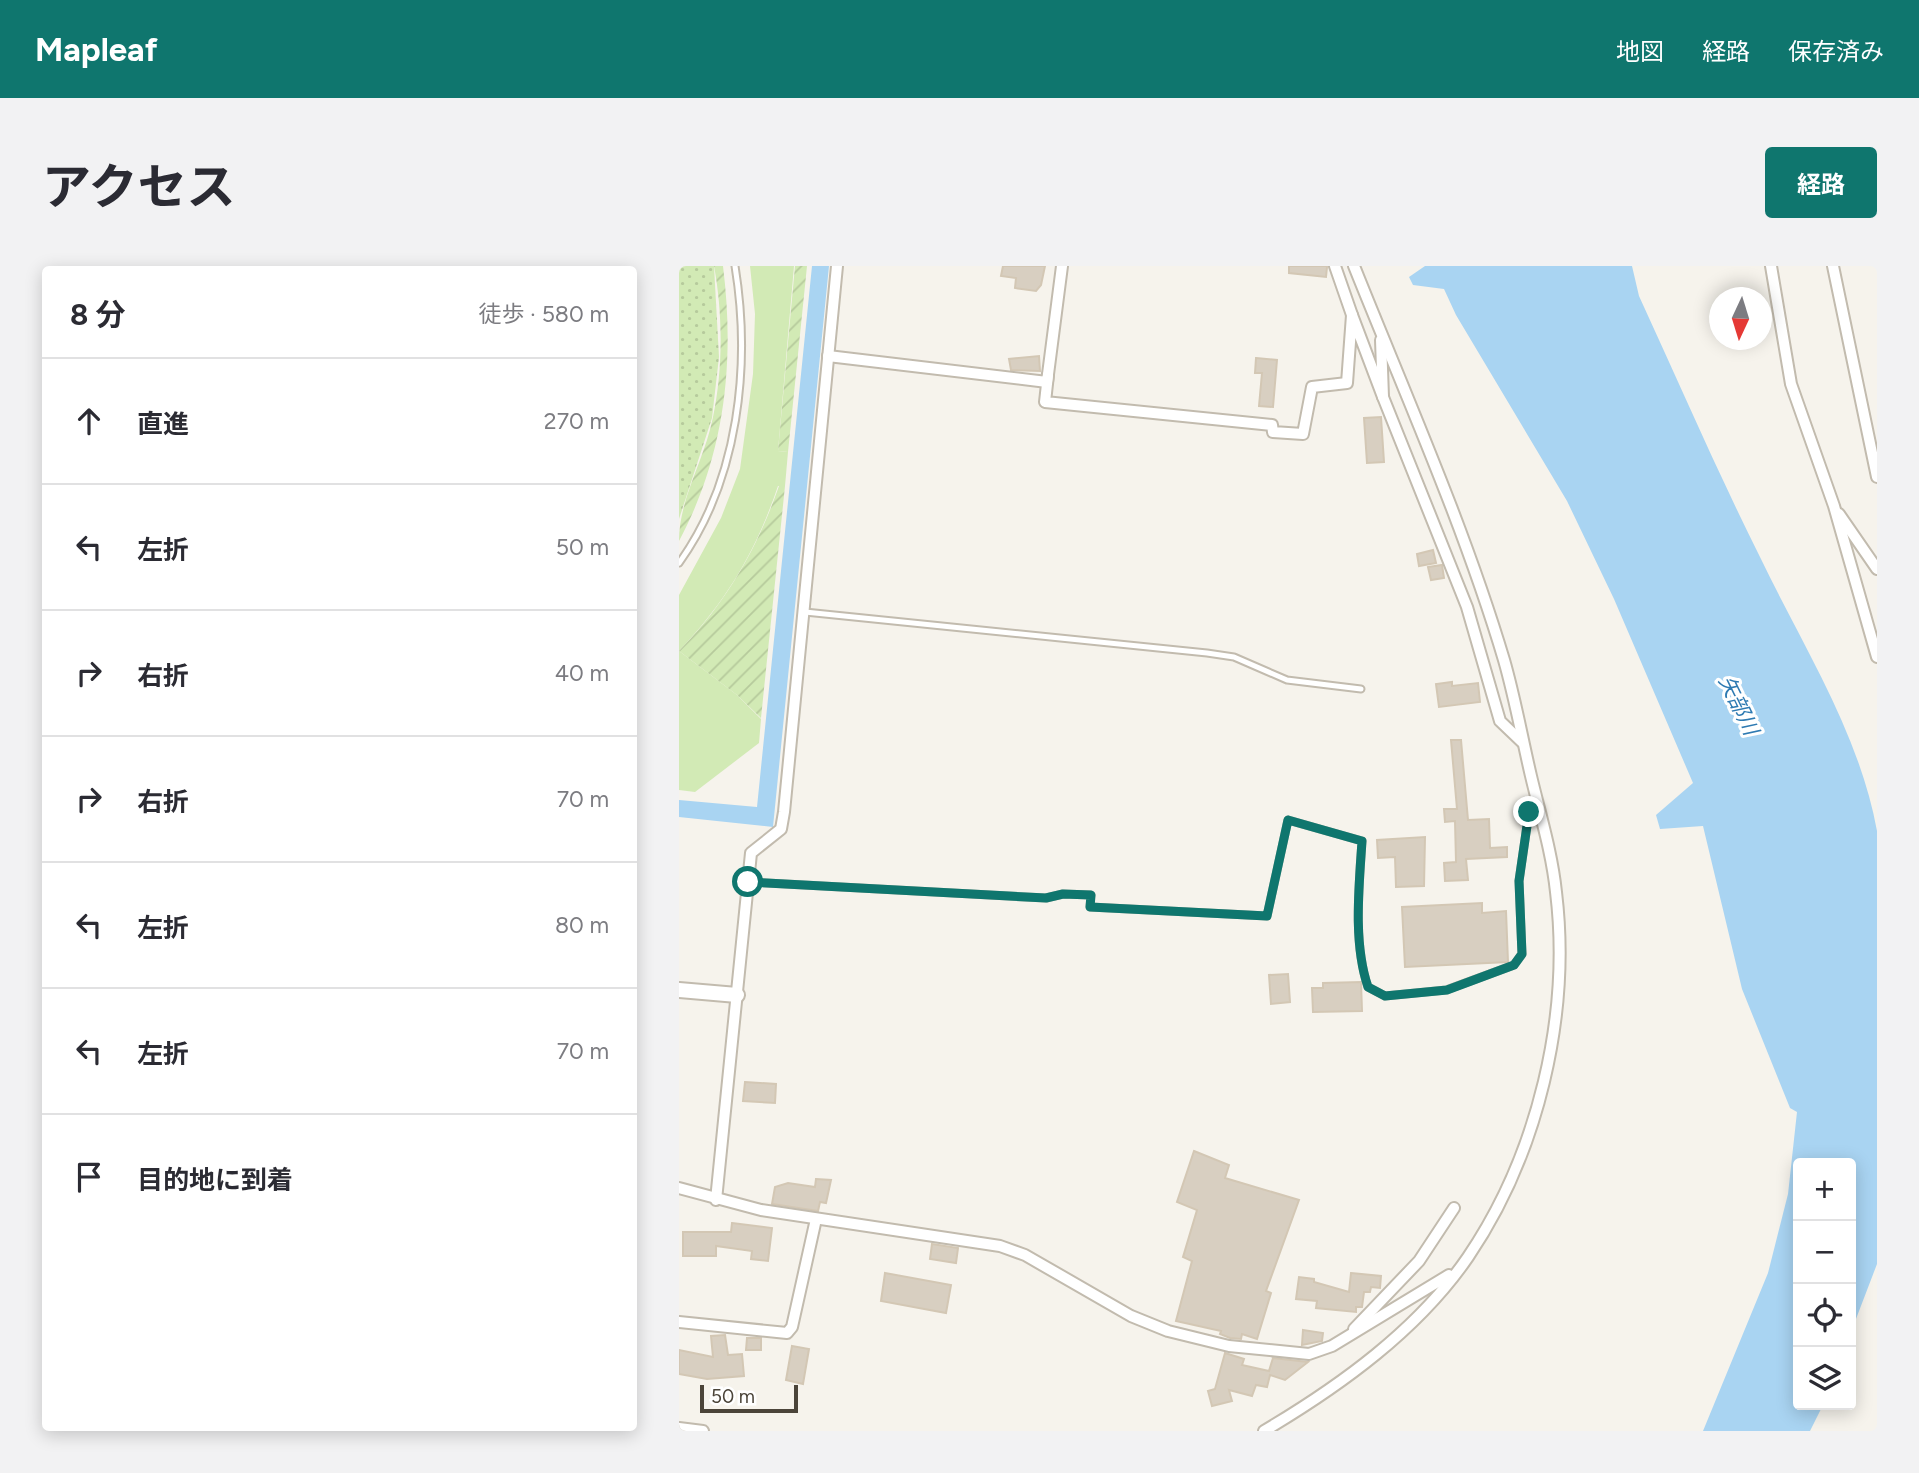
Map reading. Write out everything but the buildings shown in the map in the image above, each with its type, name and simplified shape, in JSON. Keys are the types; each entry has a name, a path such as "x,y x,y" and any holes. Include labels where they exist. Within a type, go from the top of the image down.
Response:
{"street":[{"path":"716,1200 751,853 781,829 837,266"},
{"path":"828,356 1047,382 1062,266"},
{"path":"1335,266 1383,397 1467,607 1500,720 1524,744"},
{"path":"1264,1431 1357,1369 1411,1322 1459,1268 1505,1194 1521,1161 1551,1038 1557,974 1556,893 1505,663 1462,536 1354,266"},
{"path":"1771,266 1791,384 1834,506 1877,657"},
{"path":"1833,266 1877,477"},
{"path":"1048,375 1045,402 1272,425 1273,432 1303,434 1312,387 1347,383 1352,315"},
{"path":"1380,332 1383,397"},
{"path":"1834,506 1877,569"},
{"path":"679,990 737,995"},
{"path":"680,1191 816,1219 1000,1246 1025,1255 1131,1317 1168,1331 1229,1346 1309,1354 1345,1338 1459,1268"},
{"path":"1345,1338 1419,1261 1454,1208"},
{"path":"679,1322 787,1333 792,1326 816,1219"},
{"path":"679,1428 703,1431"}],"lane":[{"path":"679,563 712,499 731,445 741,384 742,326 735,266"},
{"path":"803,612 1207,653 1234,657 1301,684 1361,689"},
{"path":"748,882 1046,898 1063,894 1091,895 1090,907 1267,916 1288,820 1362,841 1359,888 1363,971 1368,987 1385,996 1447,990 1514,965 1522,954 1519,881 1529,812 1535,795"}],"green space":[{"path":"679,266 714,266 719,357 712,418 679,519"},
{"path":"714,266 723,266 726,302 728,337 723,407 707,475 679,541 683,509 709,433 719,380 721,342"},
{"path":"750,266 794,266 778,451 788,452 785,486 778,486 750,553 726,594 679,651 679,595 721,518 740,469 753,374 755,314"},
{"path":"795,266 807,266 788,452 778,451"},
{"path":"779,486 785,486 761,718 737,695 679,651 711,614 738,574 761,532"},
{"path":"679,651 737,695 761,719 759,743 695,792 679,790"}],"water":[{"path":"812,266 829,266 773,827 679,817 679,800 757,807"},
{"name":"矢部川","path":"1425,266 1632,266 1639,296 1698,427 1828,691 1857,759 1869,794 1877,831 1877,1264 1856,1319 1856,1158 1793,1158 1793,1410 1820,1410 1810,1431 1703,1431 1768,1273 1788,1194 1797,1112 1790,1108 1742,989 1703,826 1660,829 1656,815 1693,783 1614,599 1567,501 1456,315 1444,289 1413,285 1409,277"}],"route":[{"path":"748,882 1046,898 1063,894 1091,895 1090,907 1267,916 1288,820 1362,841 1359,888 1363,971 1368,987 1385,996 1447,990 1514,965 1522,954 1519,881 1529,812"}]}
